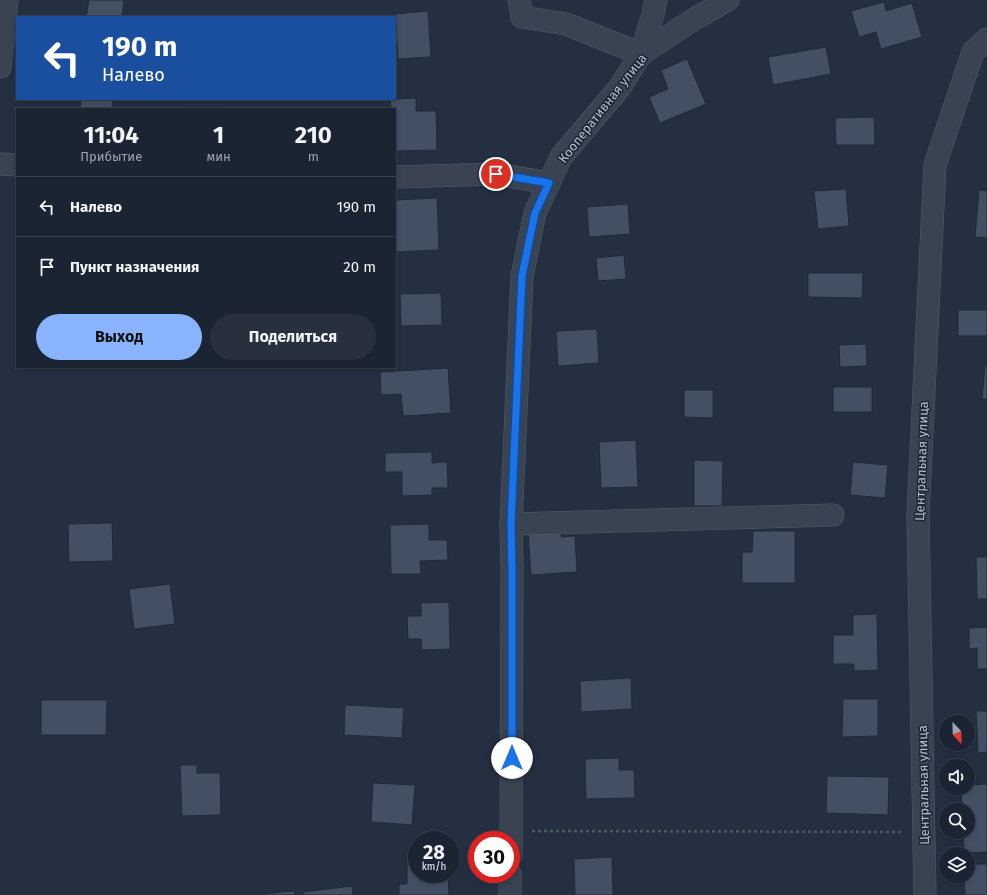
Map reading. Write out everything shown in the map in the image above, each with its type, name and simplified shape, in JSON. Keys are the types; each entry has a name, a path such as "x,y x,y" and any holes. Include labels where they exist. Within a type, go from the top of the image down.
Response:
{"street":[{"path":"0,67 6,0"},
{"path":"519,0 522,17 566,24 641,54 656,0"},
{"name":"Кооперативная улица","path":"512,831 511,524 522,276 535,213 560,157 620,87 641,54 696,18 728,0"},
{"name":"Центральная улица","path":"925,895 918,514 935,165 973,52 987,39"},
{"path":"0,164 16,165"},
{"path":"396,177 496,174 549,183"},
{"path":"511,524 833,514"},
{"path":"510,883 510,895"}],"path":[{"path":"520,831 924,832"}],"building":[{"path":"89,0 124,0 122,16 86,16"},
{"path":"884,2 886,11 912,3 922,37 881,49 876,32 859,37 851,11"},
{"path":"428,11 431,57 398,59 395,14"},
{"path":"826,47 831,74 773,85 768,57"},
{"path":"687,59 706,104 660,123 649,97 668,89 661,70"},
{"path":"416,98 416,111 436,111 437,150 396,151 396,108 391,108 390,100 396,100 396,99"},
{"path":"81,100 113,100 112,108 80,108"},
{"path":"177,107 225,107 225,108"},
{"path":"874,117 875,145 836,145 835,118"},
{"path":"846,189 849,226 818,229 814,191"},
{"path":"979,190 987,191 987,238 975,237"},
{"path":"437,198 439,250 396,252 396,200"},
{"path":"628,204 630,234 589,237 587,207"},
{"path":"624,255 626,279 598,281 596,258"},
{"path":"808,273 863,273 862,298 808,297"},
{"path":"441,293 442,325 401,326 400,294"},
{"path":"958,310 987,310 987,336 958,336"},
{"path":"597,329 599,363 558,366 556,331"},
{"path":"866,344 867,366 840,367 839,345"},
{"path":"985,365 987,365 987,399 982,399"},
{"path":"448,368 451,413 403,416 401,394 381,395 380,372"},
{"path":"833,387 872,387 872,412 833,412"},
{"path":"684,390 713,390 713,418 684,417"},
{"path":"636,440 638,487 601,488 599,442"},
{"path":"432,452 432,463 447,462 448,488 432,488 432,495 402,496 402,472 385,472 385,453"},
{"path":"694,460 723,461 722,506 694,506"},
{"path":"853,462 888,465 885,498 850,495"},
{"path":"112,523 113,561 69,562 68,524"},
{"path":"429,524 429,540 447,540 448,560 420,561 421,574 391,574 390,525"},
{"path":"561,531 561,537 575,536 577,572 531,575 528,533"},
{"path":"753,531 795,531 795,583 742,583 742,552 752,552"},
{"path":"976,557 987,557 987,599 977,599"},
{"path":"170,584 175,624 134,629 129,589"},
{"path":"449,602 450,649 422,650 421,639 408,639 407,616 421,616 421,603"},
{"path":"877,614 878,670 854,671 854,664 833,664 833,635 853,635 853,615"},
{"path":"987,627 987,669 977,669 977,648 969,649 969,628"},
{"path":"631,678 632,709 581,712 580,681"},
{"path":"843,699 878,699 878,736 842,737"},
{"path":"41,700 107,700 106,735 41,735"},
{"path":"345,705 404,708 402,738 344,735"},
{"path":"976,711 987,711 987,752 978,753"},
{"path":"619,758 619,770 634,770 635,798 586,799 585,759"},
{"path":"180,765 197,765 197,773 220,773 221,815 182,816"},
{"path":"827,776 889,777 888,815 826,813"},
{"path":"373,783 415,785 412,825 371,822"},
{"path":"987,784 987,852 975,853 975,847 964,847 963,839 975,839 975,803 962,803 961,795 975,795 975,785"},
{"path":"408,856 408,883 448,883 449,895 399,895 399,884 407,884"},
{"path":"612,857 613,895 575,895 574,859"},
{"path":"975,864 987,864 987,895 965,895 964,883 975,883"},
{"path":"352,886 353,895 303,895 303,892"},
{"path":"294,891 295,895 262,895 262,894"}],"route":[{"path":"496,174 549,183 535,213 522,276 511,524 512,758"}]}
